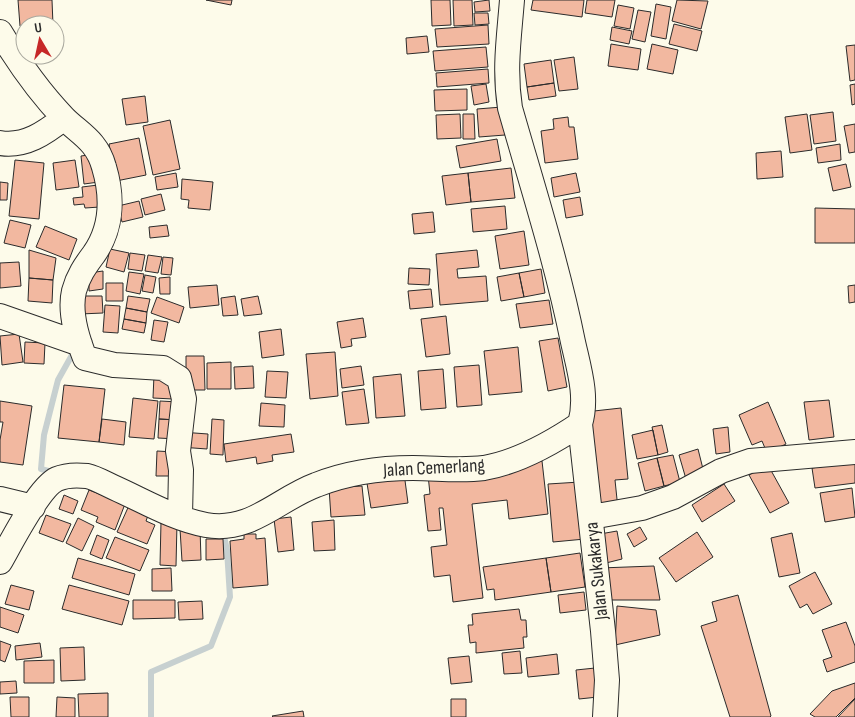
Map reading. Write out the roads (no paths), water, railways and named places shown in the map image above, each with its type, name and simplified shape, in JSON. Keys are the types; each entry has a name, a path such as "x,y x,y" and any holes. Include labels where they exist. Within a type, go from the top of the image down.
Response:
{"street":[{"path":"512,0 506,62 506,82 510,108 564,296 582,390 583,414 580,424"},
{"path":"0,32 18,62 64,118 88,138 104,165 110,192 109,219 104,235 81,271 74,292 73,311 80,344 85,358 114,365 164,368 179,378 184,399 178,451 181,470 180,517"},
{"path":"0,143 12,145 34,138 64,118"},
{"path":"0,316 80,344"},
{"name":"Jalan Cemerlang","path":"0,562 47,486 57,479 75,475 88,476 180,517 206,525 226,526 250,521 316,485 348,475 413,468 454,470 486,468 519,457 559,439 580,424"},
{"name":"Jalan Sukakarya","path":"580,424 607,680 604,717"},
{"path":"591,517 642,508 673,497 721,471 750,461 855,452"},
{"path":"0,499 33,507"}],"waterway":[{"path":"56,473 41,469 44,435 58,380 72,355 71,350"},
{"path":"151,717 151,672 211,646 230,597 227,550 223,532"}]}
